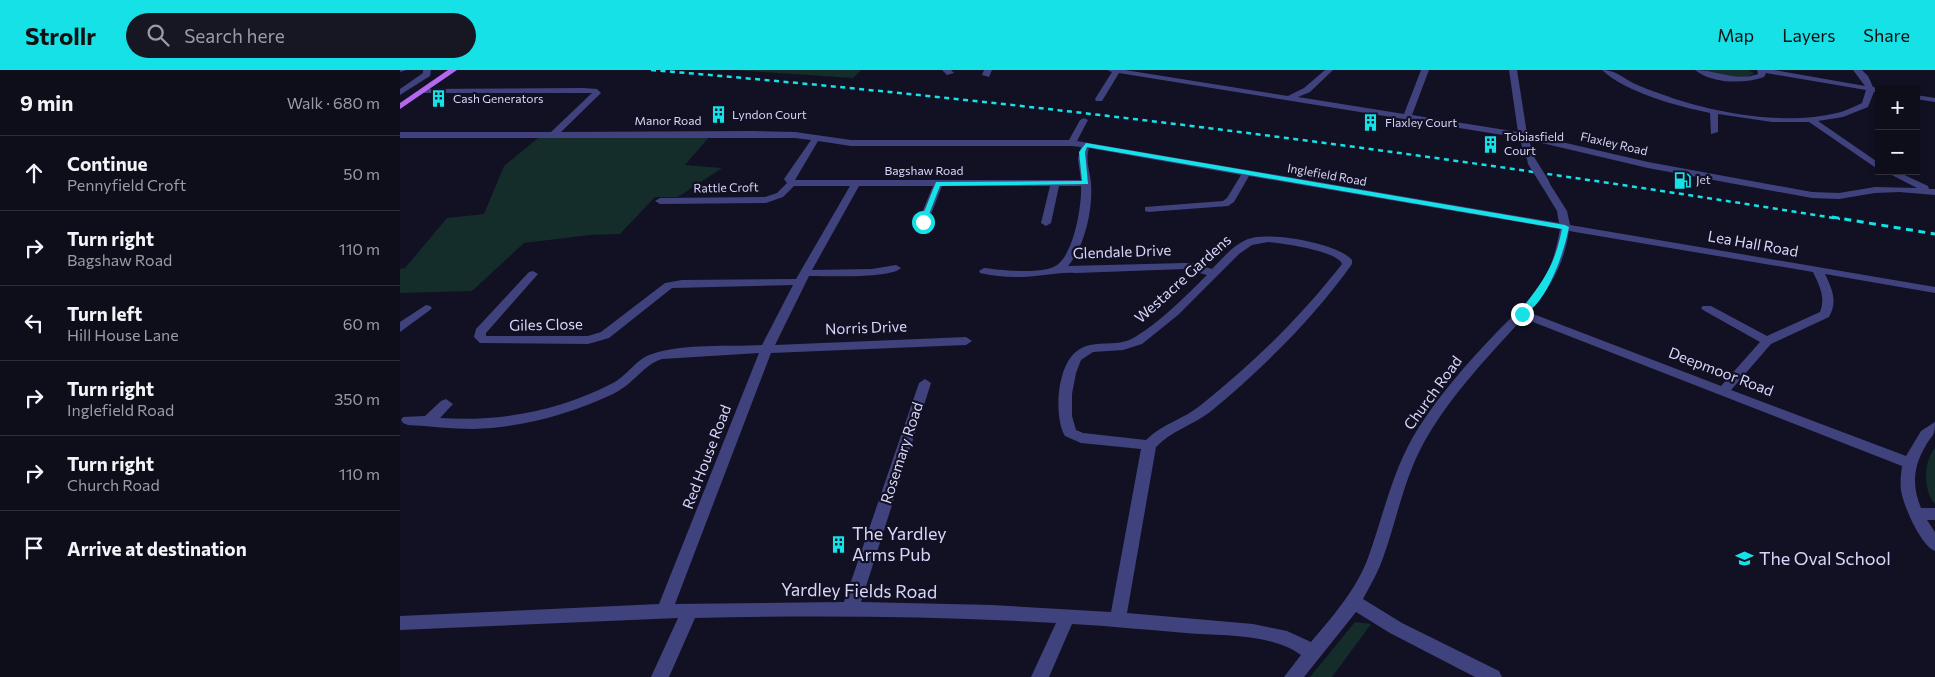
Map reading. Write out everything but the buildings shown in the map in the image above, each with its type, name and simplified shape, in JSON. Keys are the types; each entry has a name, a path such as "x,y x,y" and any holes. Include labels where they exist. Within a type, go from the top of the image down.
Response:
{"main road":[{"path":"400,108 453,70"}],"street":[{"path":"400,93 426,74 427,70"},
{"path":"1290,98 1307,90 1329,70"},
{"path":"1407,117 1424,70"},
{"name":"Church Road","path":"1293,677 1354,602 1375,559 1393,499 1412,452 1424,430 1472,366 1538,295 1551,276 1561,251 1565,227 1562,211 1532,162 1523,136 1513,70"},
{"path":"1606,70 1625,83 1653,95 1714,112 1747,117 1810,119 1858,109 1875,90"},
{"path":"1699,70 1716,76 1737,79 1756,78 1761,75 1762,70 1875,90"},
{"path":"1857,70 1869,81 1875,90"},
{"path":"1099,99 1113,71"},
{"name":"Flaxley Road","path":"1113,71 1131,72 1523,136 1648,165 1804,194 1839,196 1875,190 1934,191"},
{"path":"1307,90 1311,101"},
{"path":"423,91 594,91 597,94 553,135"},
{"path":"1920,98 1935,100"},
{"path":"1714,112 1714,132"},
{"path":"1810,119 1875,164"},
{"path":"1072,143 1084,120"},
{"name":"Manor Road","path":"400,135 752,134 887,143 1072,143 1086,145"},
{"path":"792,183 789,179 816,138"},
{"path":"1060,268 1069,260 1079,236 1085,208 1086,183 1082,152 1086,145"},
{"name":"Inglefield Road","path":"1086,145 1246,174 1565,227"},
{"path":"1148,209 1225,204 1231,200 1246,174"},
{"path":"1875,190 1879,175"},
{"path":"1897,175 1934,191"},
{"name":"Bagshaw Road","path":"792,183 1086,183"},
{"name":"Rattle Croft","path":"660,202 766,200 780,195 792,183"},
{"name":"Red House Road","path":"664,612 767,348 823,240 856,183"},
{"path":"1046,223 1056,183"},
{"path":"923,222 938,184"},
{"name":"Lea Hall Road","path":"1565,227 1935,290"},
{"name":"Westacre Gardens","path":"1265,239 1332,250 1347,260 1347,264 1320,299 1271,352 1203,410 1160,434 1149,445 1081,438 1070,433 1066,423 1065,411 1072,364 1078,355 1092,349 1120,348 1136,342 1246,244 1265,239"},
{"name":"Glendale Drive","path":"984,271 1008,273 1060,268 1076,270 1185,266 1196,267 1214,274"},
{"path":"804,278 896,268"},
{"path":"1724,390 1766,341 1825,314 1829,304 1829,295 1817,270"},
{"name":"Giles Close","path":"533,274 480,332 480,337 484,340 588,340 605,335 669,286 682,283 804,278"},
{"path":"400,328 426,308"},
{"path":"1706,308 1766,341"},
{"name":"Deepmoor Road","path":"1522,314 1724,390 1909,463"},
{"name":"Norris Drive","path":"408,420 476,424 540,415 588,400 614,388 630,380 644,364 654,357 671,352 756,351 767,348 966,341"},
{"name":"Rosemary Road","path":"850,609 925,383"},
{"path":"428,421 446,404"},
{"path":"1935,427 1920,443 1909,463 1906,481 1908,494 1935,545"},
{"path":"1118,619 1149,445"},
{"path":"1918,514 1935,514"},
{"path":"1354,602 1396,628 1494,677"},
{"name":"Yardley Fields Road","path":"400,624 664,612 850,609 1118,619 1274,635 1305,646 1312,653"},
{"path":"660,677 689,612"},
{"path":"1040,677 1067,616"}],"green space":[{"path":"733,70 861,70 853,78"},
{"path":"1703,70 1748,70 1754,73 1749,76 1736,78"},
{"path":"710,136 685,165 722,168 678,197 655,197 620,234 590,235 524,243 472,291 400,293 400,269 405,268 447,218 484,214 504,166 538,138"},
{"path":"1935,448 1935,504 1928,492 1926,476 1928,461"},
{"path":"1355,622 1371,624 1332,677 1310,677"}],"railway":[{"path":"651,70 949,98 1247,133 1544,173 1840,219"},
{"path":"1832,217 1935,234"}],"place":[{"name":"Cash Generators","path":"439,99"},
{"name":"Lyndon Court","path":"718,115"},
{"name":"Flaxley Court","path":"1371,123"},
{"name":"Tobiasfield Court","path":"1490,144"},
{"name":"Jet","path":"1682,180"},
{"name":"The Yardley Arms Pub","path":"838,544"},
{"name":"The Oval School","path":"1745,559"}],"route":[{"path":"923,222 938,184 1086,183 1083,173 1082,152 1086,145 1246,174 1565,227 1561,251 1551,276 1522,314"}]}
